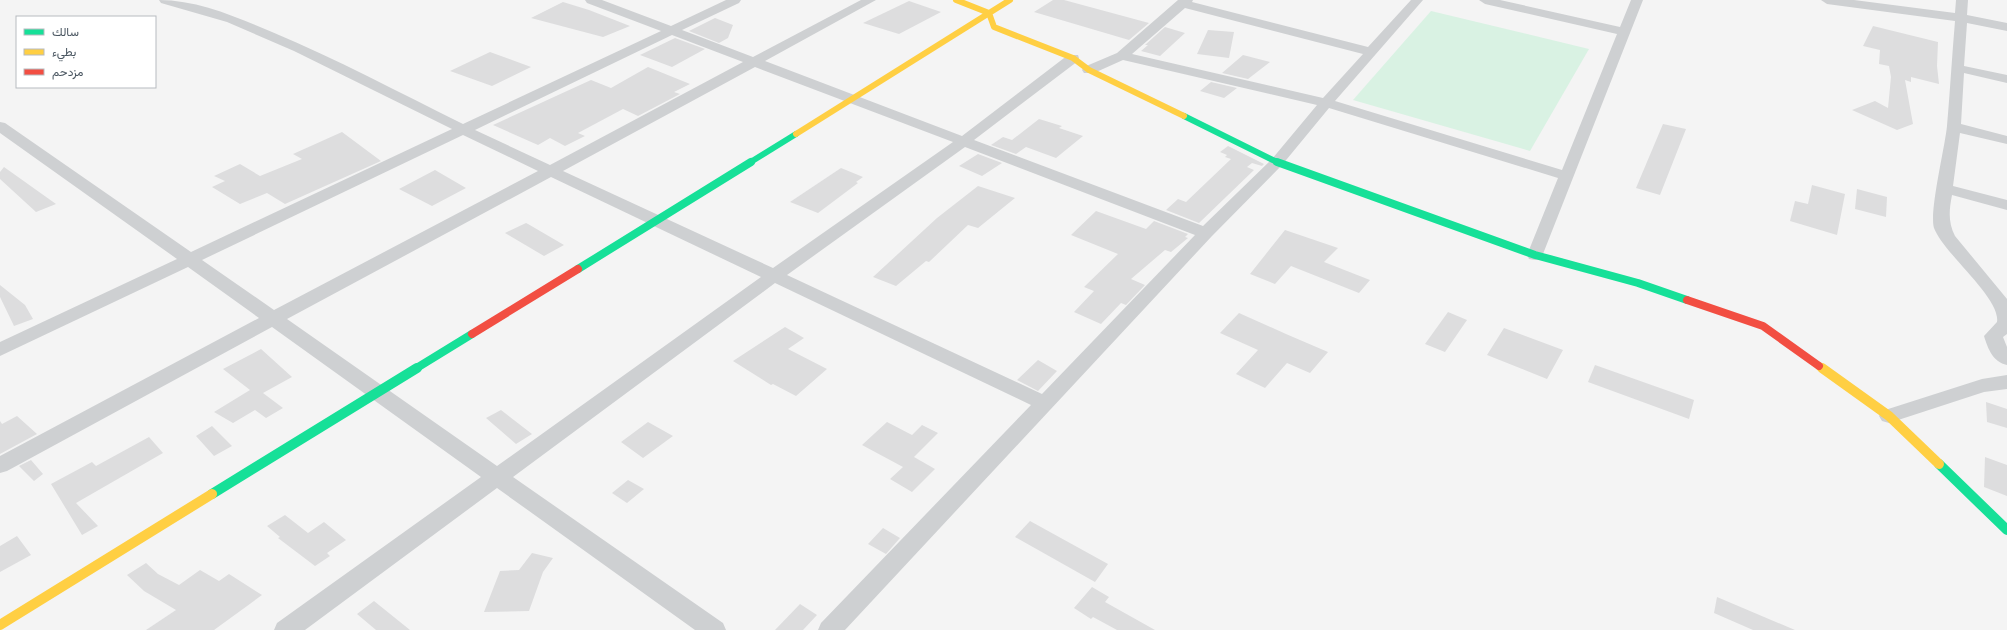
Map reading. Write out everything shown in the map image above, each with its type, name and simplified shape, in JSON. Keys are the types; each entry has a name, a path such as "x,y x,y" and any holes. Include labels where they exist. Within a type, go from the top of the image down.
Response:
{"street":[{"path":"165,0 231,19 299,48 463,129 1045,403"},
{"path":"591,0 1206,233"},
{"path":"0,350 735,0"},
{"path":"0,465 870,0"},
{"path":"956,0 981,8 989,13 994,27 1073,58 1089,70 1277,162 1536,255 1638,283 1763,326 1889,416 2007,530"},
{"path":"0,625 853,99 1010,0"},
{"path":"830,630 1206,233 1277,162 1417,0"},
{"path":"1485,0 1624,32"},
{"path":"1536,255 1637,0"},
{"path":"1827,0 1962,18 2007,27"},
{"path":"1962,0 1954,127 1941,211 1942,227 1955,247 1993,290 2007,312 2007,321 1993,336 1997,348 2007,358"},
{"path":"1089,70 1122,56 1184,2 1371,52"},
{"path":"1122,56 1230,80 1326,104 1567,176"},
{"path":"286,630 775,275 964,141 1073,58"},
{"path":"1957,68 2007,79"},
{"path":"0,126 714,630"},
{"path":"1954,127 2007,140"},
{"path":"1945,189 2007,205"},
{"path":"1889,416 1982,386 2007,382"}],"green space":[{"path":"1431,11 1589,49 1530,151 1353,100"}],"building":[{"path":"1053,0 1064,0 1149,23 1129,40 1034,12"},
{"path":"909,1 941,12 899,34 863,23"},
{"path":"563,2 589,10 630,26 603,37 531,18"},
{"path":"715,18 733,25 728,38 719,43 689,31"},
{"path":"1873,26 1938,42 1937,66 1939,84 1911,77 1911,82 1905,80 1913,124 1897,130 1852,110 1875,101 1888,108 1891,77 1889,66 1879,64 1880,50 1863,46"},
{"path":"1165,27 1185,33 1160,56 1141,51 1148,45 1145,45"},
{"path":"1208,30 1234,32 1229,58 1197,54"},
{"path":"675,38 705,49 672,67 640,55"},
{"path":"490,52 531,67 492,86 450,71"},
{"path":"1243,55 1270,62 1248,79 1222,73"},
{"path":"648,67 690,84 674,92 680,94 638,116 623,109 578,133 585,136 565,146 550,138 538,145 493,125 591,80 611,88"},
{"path":"1211,82 1237,88 1224,98 1200,91"},
{"path":"1039,119 1062,126 1059,128 1083,136 1056,158 1026,147 1016,154 991,145 1003,137 1012,140"},
{"path":"1663,124 1686,129 1660,195 1636,188"},
{"path":"342,132 381,161 285,204 267,193 240,204 212,187 225,181 214,176 240,164 260,176 302,159 293,154"},
{"path":"1228,146 1264,164 1262,166 1252,163 1247,167 1254,170 1199,223 1166,210 1178,199 1186,202 1231,159 1225,157 1227,155 1220,152"},
{"path":"978,154 1002,163 982,176 959,166"},
{"path":"4,167 56,204 36,212 0,179 0,172"},
{"path":"841,168 863,177 856,182 858,183 818,213 790,202"},
{"path":"435,170 466,188 432,206 399,189"},
{"path":"1812,185 1845,194 1837,235 1790,221 1795,201 1808,204"},
{"path":"978,186 1015,198 978,228 968,225 929,262 926,261 896,286 873,277 937,218"},
{"path":"1857,189 1887,197 1886,217 1855,209"},
{"path":"1096,211 1146,229 1154,221 1188,234 1185,237 1188,238 1171,252 1165,250 1131,279 1145,285 1126,305 1121,303 1101,324 1074,312 1094,291 1084,287 1118,254 1071,235"},
{"path":"526,223 564,245 544,256 505,233"},
{"path":"1285,230 1338,248 1324,262 1370,280 1359,293 1291,266 1275,284 1250,274"},
{"path":"0,285 25,305 33,319 14,326 0,297"},
{"path":"1448,312 1467,320 1445,352 1425,344"},
{"path":"1239,313 1328,352 1310,373 1287,363 1265,388 1236,374 1258,350 1220,333"},
{"path":"785,327 804,338 788,349 827,369 796,396 773,384 771,385 733,361"},
{"path":"1504,328 1563,350 1547,379 1487,355"},
{"path":"261,349 292,377 263,393 283,408 266,418 255,410 233,423 214,412 250,390 223,369"},
{"path":"1038,360 1057,371 1038,391 1017,380"},
{"path":"1595,365 1694,400 1689,419 1588,382"},
{"path":"1986,402 2007,409 2007,428 1987,422"},
{"path":"501,410 532,434 516,444 486,418"},
{"path":"17,416 37,434 0,454 0,421 2,424"},
{"path":"648,422 673,436 643,458 621,442"},
{"path":"887,422 912,435 922,425 938,433 914,457 935,469 912,492 890,479 903,467 862,445"},
{"path":"212,426 232,446 214,456 196,436"},
{"path":"149,437 163,453 76,503 98,526 82,535 51,484 92,462 96,466"},
{"path":"1985,457 2007,465 2007,496 1984,487"},
{"path":"31,460 43,474 34,481 19,466"},
{"path":"628,480 644,489 627,503 612,493"},
{"path":"285,515 308,533 324,522 346,540 327,553 330,556 315,566 278,538 280,537 267,526"},
{"path":"1030,521 1108,564 1095,582 1015,537"},
{"path":"883,528 900,538 886,554 868,544"},
{"path":"17,536 31,555 0,572 0,546"},
{"path":"532,553 553,558 543,572 529,611 484,612 500,571 519,570"},
{"path":"146,563 158,574 179,585 200,570 219,581 229,574 262,595 214,630 146,630 176,610 144,591 127,575"},
{"path":"1092,587 1109,597 1105,602 1155,630 1117,630 1093,617 1091,619 1074,608"},
{"path":"1717,597 1795,630 1753,630 1714,613"},
{"path":"374,601 410,630 376,630 357,614"},
{"path":"800,604 817,615 803,630 775,630"}],"traffic: fast":[{"path":"1184,116 1277,162 1535,255 1638,283 1687,300"},
{"path":"578,269 796,134"},
{"path":"212,494 472,334"},
{"path":"1939,464 2007,530"}],"traffic: slow":[{"path":"956,0 989,13 994,27 1073,58 1089,70 1184,116"},
{"path":"796,134 1010,0"},
{"path":"1819,366 1889,416 1939,464"},
{"path":"0,625 212,494"}],"traffic: jam":[{"path":"472,334 578,269"},
{"path":"1687,300 1763,326 1819,366"}]}
